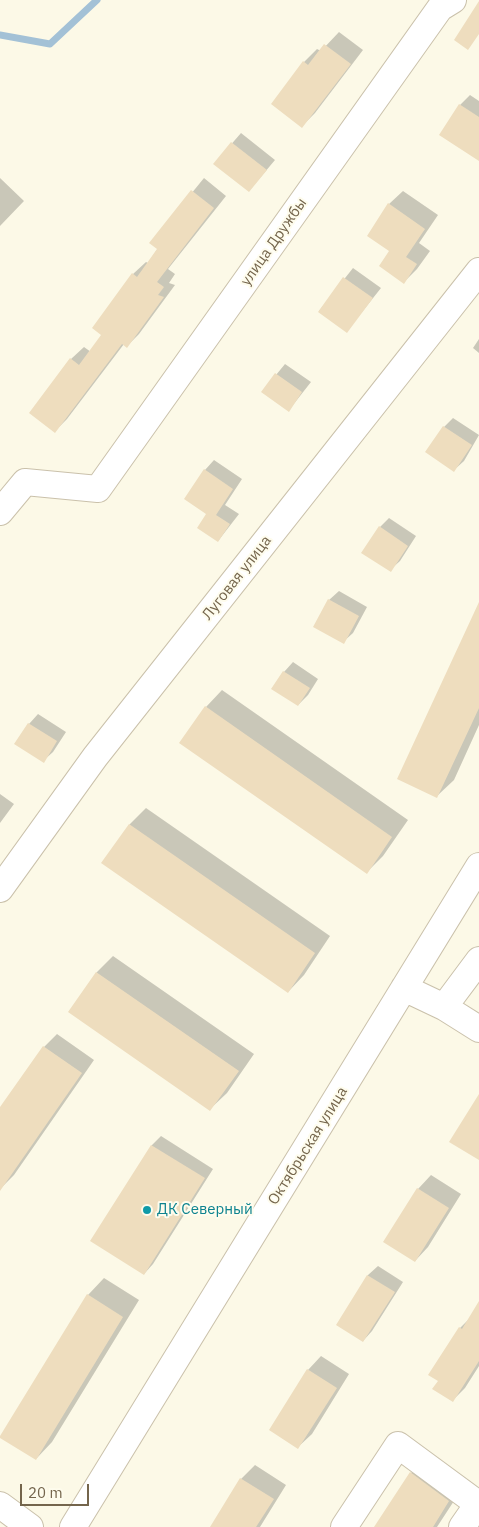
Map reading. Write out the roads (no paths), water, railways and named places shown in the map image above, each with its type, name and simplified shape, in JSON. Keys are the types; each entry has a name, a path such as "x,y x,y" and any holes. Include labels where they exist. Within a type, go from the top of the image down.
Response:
{"street":[{"name":"улица Дружбы","path":"0,512 25,482 98,489 440,8 453,0"},
{"name":"Луговая улица","path":"0,889 95,757 479,271"},
{"name":"Октябрьская улица","path":"73,1527 479,866"},
{"path":"444,1007 479,960"},
{"path":"404,988 444,1007 479,1028"},
{"path":"344,1527 398,1445 478,1504 462,1527"},
{"path":"0,1505 30,1527"}],"waterway":[{"path":"0,35 50,44 97,0"}],"place":[{"name":"ДК Северный","path":"147,1210"}]}
